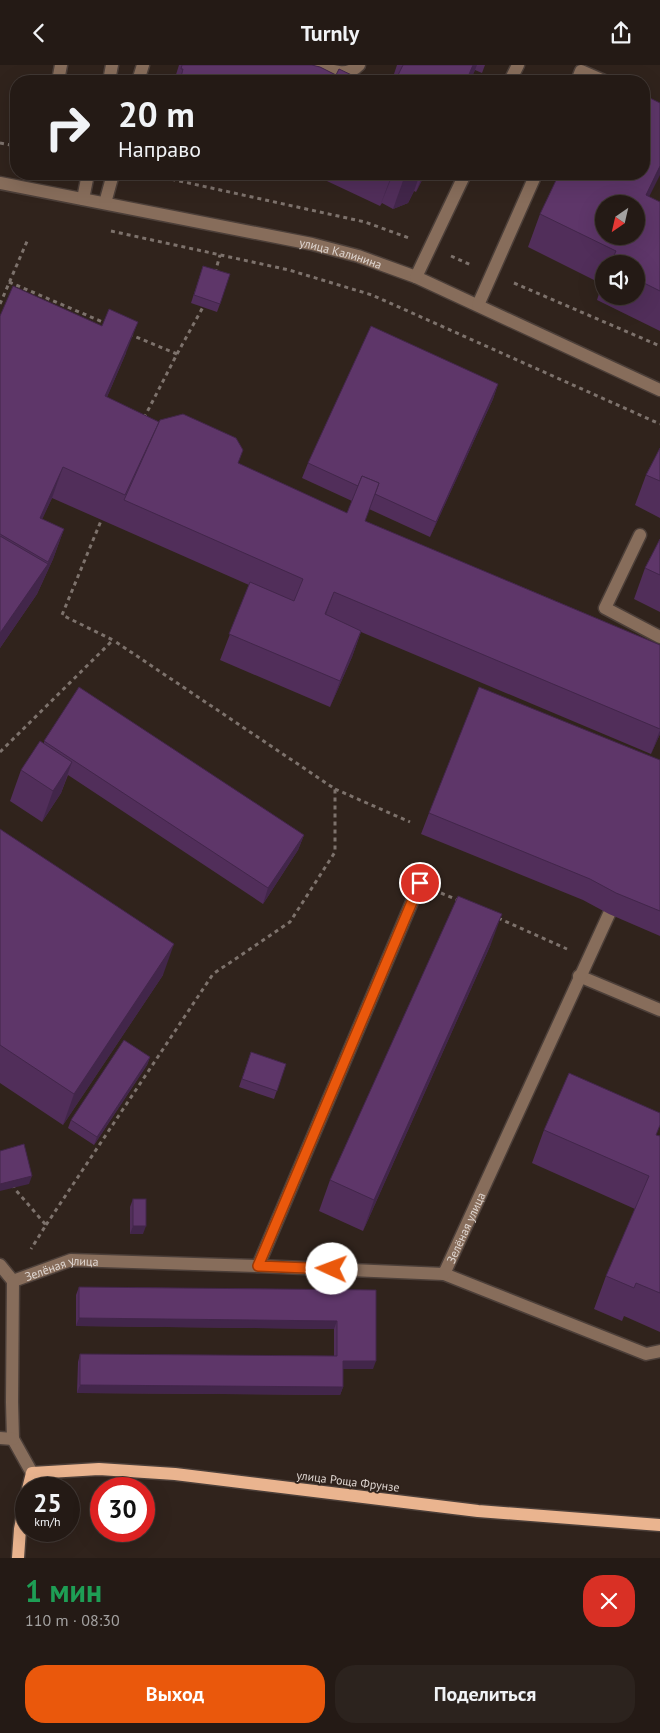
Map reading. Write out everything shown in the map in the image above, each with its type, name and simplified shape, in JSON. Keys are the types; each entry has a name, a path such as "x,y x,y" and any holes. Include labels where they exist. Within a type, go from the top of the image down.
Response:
{"main road":[{"name":"улица Роща Фрунзе","path":"32,1473 99,1469 175,1474 478,1511 660,1525"},
{"path":"31,1477 32,1473"},
{"path":"18,1558 19,1542"}],"street":[{"path":"313,65 342,73 359,65"},
{"path":"579,75 581,71 590,75"},
{"path":"83,199 87,180"},
{"path":"105,203 111,180"},
{"path":"416,277 462,180"},
{"path":"478,305 533,180"},
{"name":"улица Калинина","path":"0,183 312,244 358,256 416,277 660,390"},
{"path":"640,535 605,608 660,637"},
{"path":"258,1266 420,883"},
{"name":"Зелёная улица","path":"12,1281 71,1260 444,1274 609,914"},
{"path":"579,977 660,1010"},
{"path":"0,1265 12,1281 13,1439 32,1473"},
{"path":"444,1274 646,1354 660,1351"},
{"path":"0,1438 13,1439"}],"path":[{"path":"106,230 288,270 372,295 660,424"},
{"path":"0,304 28,239"},
{"path":"214,278 220,255"},
{"path":"9,282 106,324"},
{"path":"144,420 203,307"},
{"path":"124,331 177,354"},
{"path":"105,511 62,615 113,640 335,789 410,823"},
{"path":"0,752 113,640"},
{"path":"12,1281 46,1225 213,974 290,922 335,852 335,789"},
{"path":"420,883 464,903"},
{"path":"490,915 588,959"},
{"path":"12,1180 14,1188 46,1225"}],"building":[{"path":"182,65 312,65 336,75 182,75 183,69 181,69"},
{"path":"403,65 473,65 469,75 398,75"},
{"path":"339,69 352,75 336,75"},
{"path":"650,98 660,103 660,166 646,195 660,202 660,291 645,284 645,255 614,255 616,251 604,245 645,245 645,195 595,195 595,241 540,214 556,180 650,180"},
{"path":"203,266 230,274 220,304 194,295"},
{"path":"13,286 102,326 109,309 138,322 105,396 159,422 125,495 63,467 40,518 64,529 48,562 0,534 0,316"},
{"path":"371,326 498,384 436,522 375,494 379,483 362,476 358,486 308,463"},
{"path":"183,414 236,438 243,450 238,463 347,513 362,476 379,483 365,521 660,645 660,729 334,592 325,614 361,631 340,681 229,634 250,582 294,601 303,579 124,500 160,420"},
{"path":"660,448 660,481 646,475"},
{"path":"0,536 48,564 0,633"},
{"path":"660,539 660,575 645,568"},
{"path":"79,687 304,835 268,888 44,741"},
{"path":"479,687 660,760 660,911 616,893 590,879 429,813"},
{"path":"40,741 72,762 53,791 21,770"},
{"path":"0,829 174,944 74,1094 0,1045"},
{"path":"458,896 502,914 374,1200 330,1180"},
{"path":"124,1040 150,1057 97,1137 71,1120"},
{"path":"251,1052 286,1064 277,1091 242,1079"},
{"path":"569,1073 660,1113 660,1125 656,1135 660,1136 660,1293 636,1283 634,1288 606,1276 649,1176 544,1130"},
{"path":"24,1144 32,1176 0,1184 0,1151"},
{"path":"133,1199 146,1199 146,1226 133,1226"},
{"path":"79,1287 376,1290 376,1361 343,1361 343,1387 80,1385 80,1354 337,1356 337,1321 79,1318"}],"route":[{"path":"332,1269 258,1266 420,883"}]}
